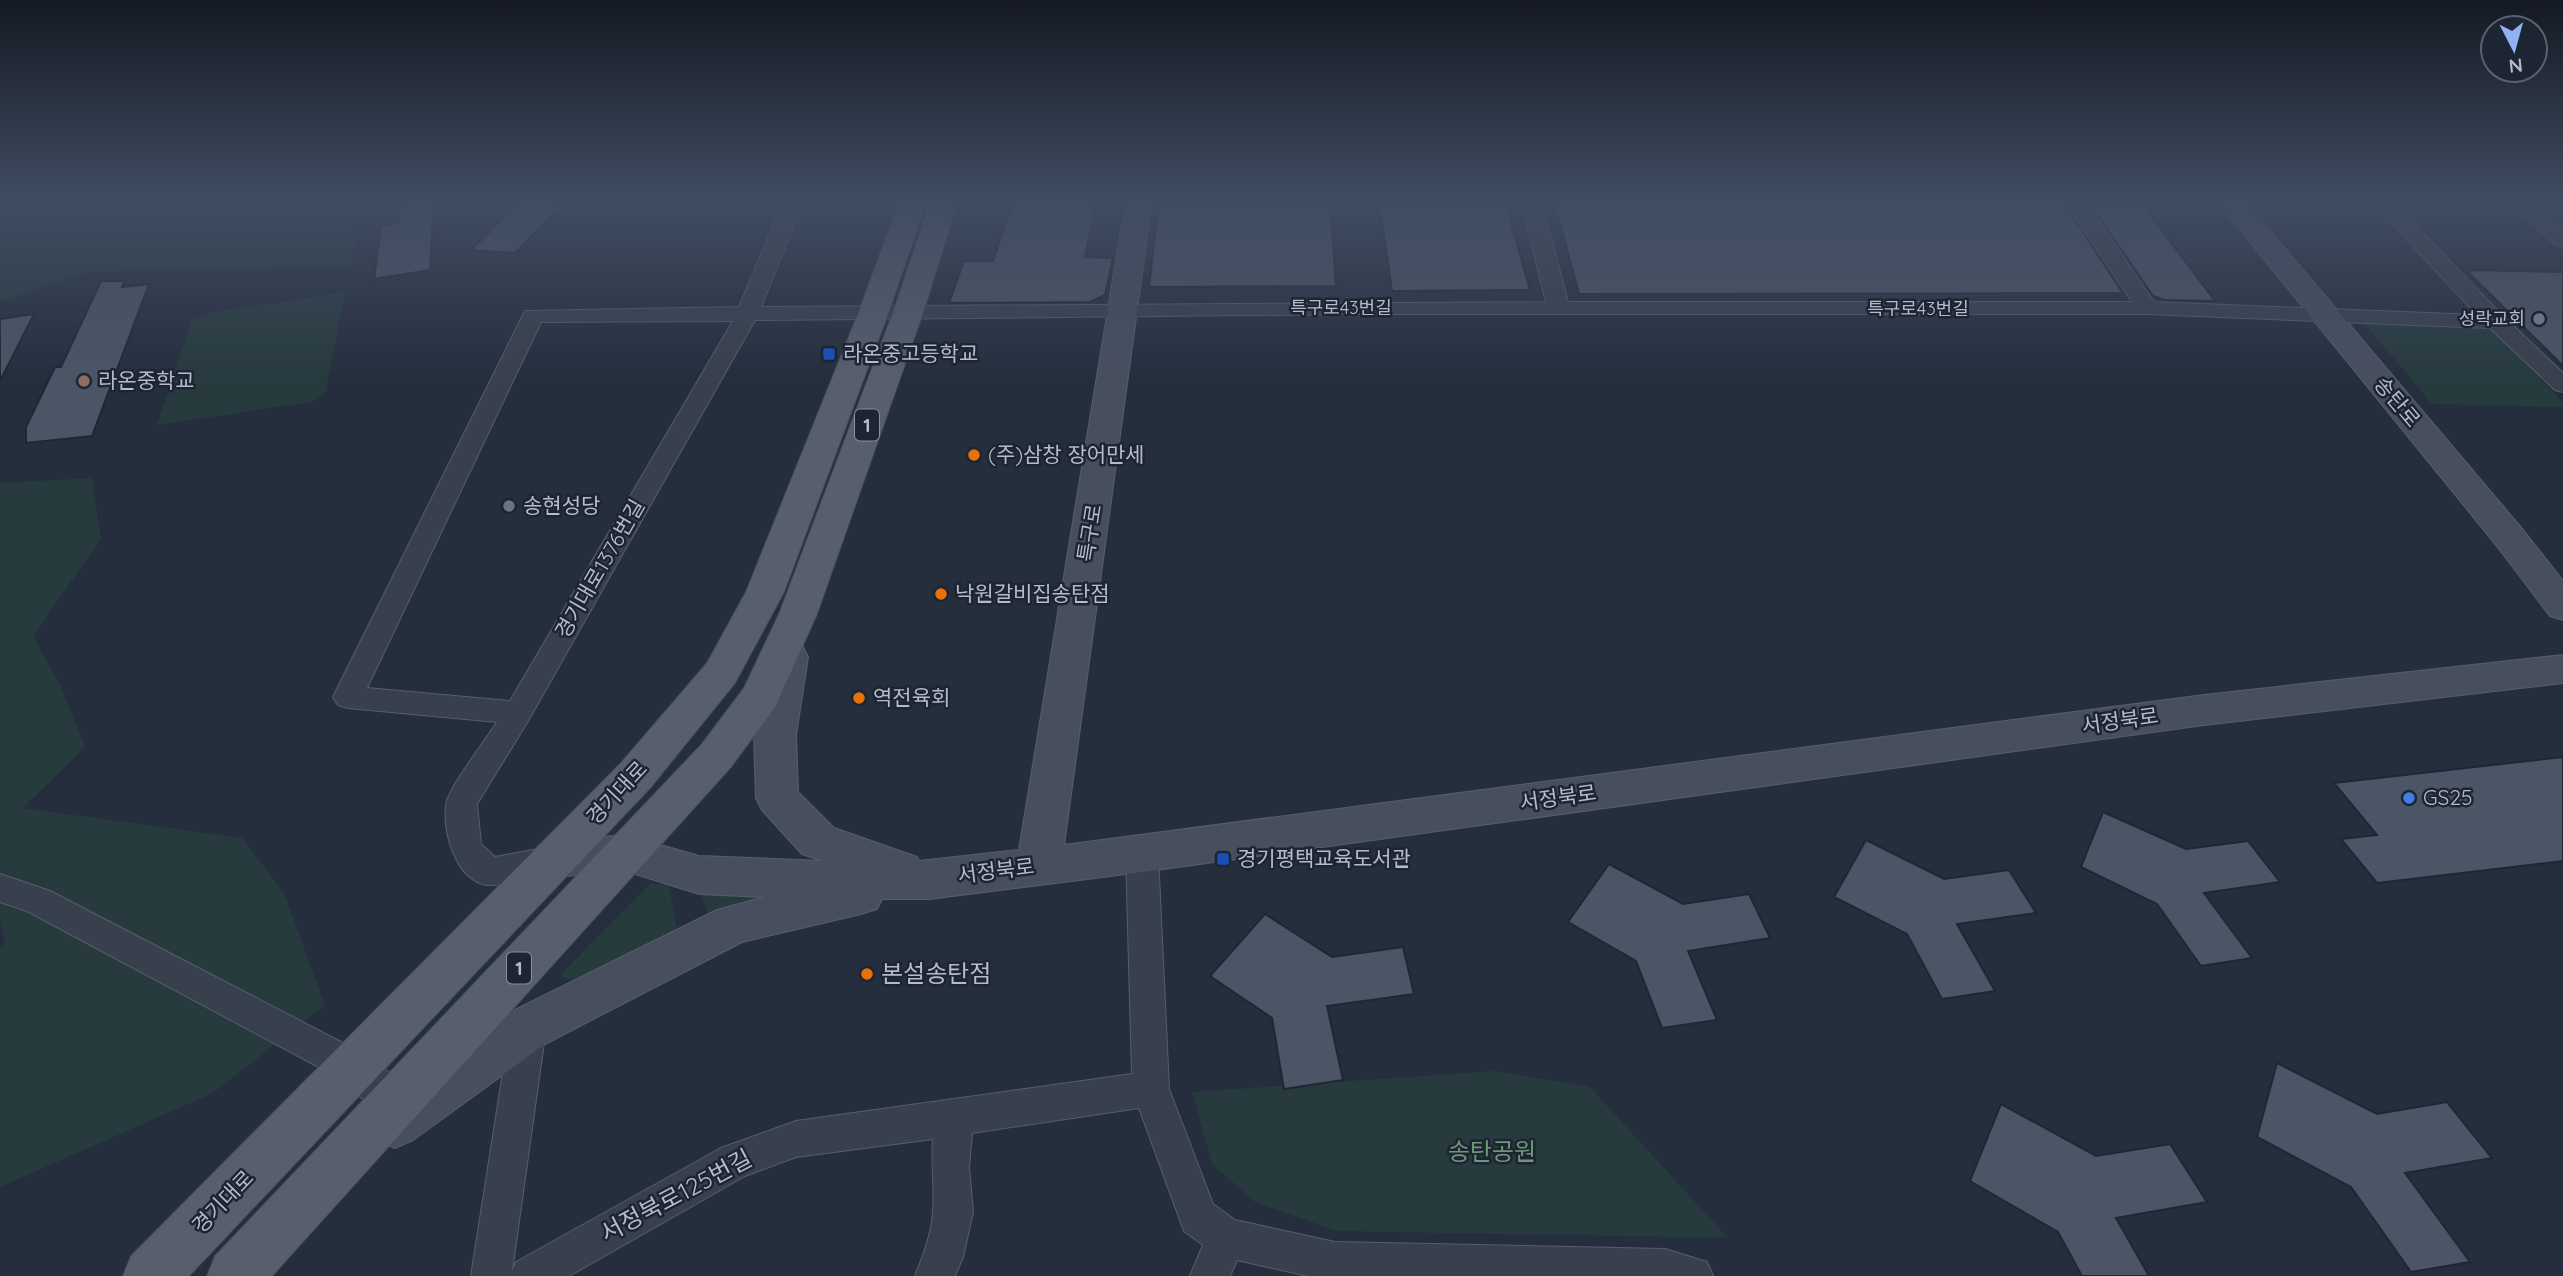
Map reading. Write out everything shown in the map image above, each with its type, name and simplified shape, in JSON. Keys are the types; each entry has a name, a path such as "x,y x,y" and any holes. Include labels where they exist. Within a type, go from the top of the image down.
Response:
{"main road":[{"name":"경기대로","path":"152,1276 636,775 721,673 765,593 893,260"},
{"name":"1","path":"235,1276 716,756 761,696 798,614 926,260"}],"street":[{"name":"경기대로1376번길","path":"554,859 489,872 466,850 461,803 518,713 748,313 770,260"},
{"name":"특구로","path":"1040,866 1131,260"},
{"path":"1546,260 1559,309"},
{"path":"2114,260 2147,308"},
{"name":"송탄로","path":"2279,260 2510,538 2563,607"},
{"path":"2437,260 2563,385"},
{"name":"특구로43번길","path":"518,713 348,697 533,316 873,314 909,310 2147,308 2496,321"},
{"path":"2510,538 2563,579"},
{"path":"784,647 788,657 775,735 777,798 818,841 929,880"},
{"name":"서정북로","path":"554,859 626,853 699,875 799,880 929,880 1142,854 2204,710 2563,669"},
{"path":"1142,854 1151,1089 1198,1217 1226,1238 1335,1262 1675,1274"},
{"path":"340,1163 528,1028 733,924 929,880"},
{"path":"0,888 38,901 353,1068 397,1101"},
{"path":"491,1276 528,1028"},
{"name":"서정북로125번길","path":"530,1276 734,1161 796,1139 1151,1089"},
{"path":"935,1276 943,1257 953,1212 950,1168 954,1118"},
{"path":"1210,1276 1226,1238"}],"green space":[{"path":"0,260 352,260 351,266 88,272 0,302"},
{"path":"345,292 326,391 312,402 157,425 192,320 205,314"},
{"path":"2362,321 2490,327 2563,402 2563,407 2432,404"},
{"path":"92,478 101,539 33,636 60,685 85,747 23,808 242,838 284,893 325,1005 213,1093 0,1187 0,949 5,943 0,918 0,483"},
{"path":"651,883 669,885 678,936 571,981 560,975"},
{"path":"699,887 761,890 769,898 711,922"},
{"name":"송탄공원","path":"1494,1071 1589,1086 1728,1238 1336,1231 1255,1202 1212,1164 1192,1092"}],"building":[{"path":"377,260 431,260 430,270 374,279"},
{"path":"1113,260 1105,295 1090,302 949,303 964,261"},
{"path":"1152,260 1334,260 1336,286 1149,287"},
{"path":"1388,260 1521,260 1530,290 1392,291"},
{"path":"1570,260 2101,260 2123,293 1579,294"},
{"path":"2128,260 2184,260 2215,301 2165,300 2153,296"},
{"name":"성락교회","path":"2466,270 2563,272 2563,366"},
{"path":"101,281 125,281 122,287 149,284 92,436 26,443 26,427 55,367 61,367"},
{"path":"34,314 0,381 0,319"},
{"path":"2563,757 2563,861 2377,883 2341,839 2377,835 2334,783"},
{"path":"2103,812 2186,849 2248,841 2280,882 2204,893 2252,958 2201,966 2157,904 2081,867"},
{"path":"1866,840 1944,879 2009,870 2036,913 1957,924 1995,991 1942,999 1907,934 1834,897"},
{"path":"1609,864 1683,904 1749,894 1770,938 1688,951 1717,1020 1662,1028 1636,961 1568,922"},
{"path":"1265,914 1332,957 1403,947 1414,994 1327,1006 1343,1080 1284,1089 1272,1018 1210,976"},
{"path":"2277,1063 2377,1114 2447,1102 2492,1158 2405,1173 2470,1262 2411,1272 2351,1187 2257,1137"},
{"path":"2001,1104 2096,1156 2170,1144 2207,1202 2116,1218 2149,1276 2082,1276 2058,1232 1970,1181"}],"place":[{"name":"성락교회","path":"2539,319"},
{"name":"라온중고등학교","path":"829,354"},
{"name":"라온중학교","path":"84,381"},
{"name":"(주)삼창 장어만세","path":"974,455"},
{"name":"송현성당","path":"509,506"},
{"name":"낙원갈비집송탄점","path":"941,594"},
{"name":"역전육회","path":"859,698"},
{"name":"GS25","path":"2409,798"},
{"name":"경기평택교육도서관","path":"1223,859"},
{"name":"본설송탄점","path":"867,974"}]}
